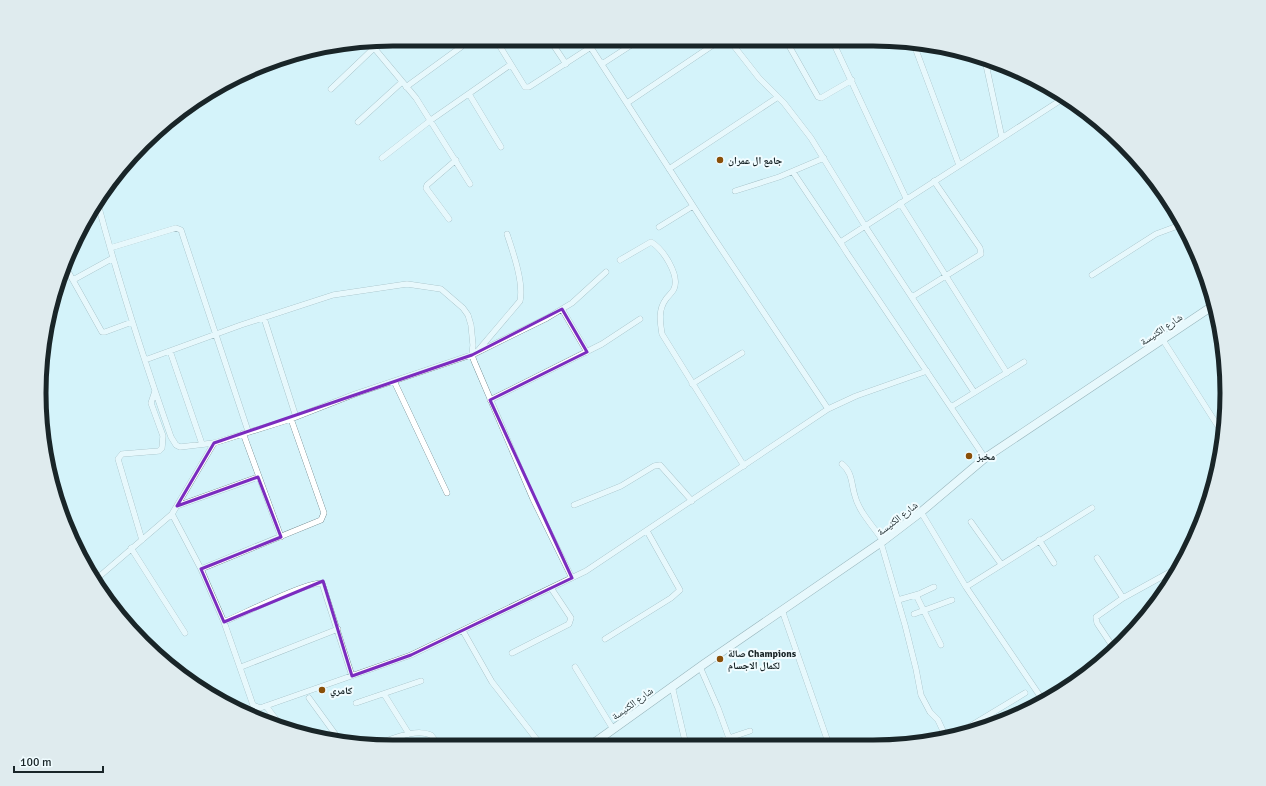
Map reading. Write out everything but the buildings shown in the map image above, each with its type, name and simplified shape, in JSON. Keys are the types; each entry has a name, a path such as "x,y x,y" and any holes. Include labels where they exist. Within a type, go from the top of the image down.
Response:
{"main road":[{"name":"شارع الكنيسة","path":"598,740 672,686 882,542 921,512 985,458 1209,308"}],"street":[{"path":"499,46 525,87 529,87 591,47 693,206 828,409"},
{"path":"554,46 566,64"},
{"path":"602,64 630,46"},
{"path":"627,103 712,46"},
{"path":"734,46 754,72 778,97 811,138 865,226 974,392"},
{"path":"789,46 818,98 822,98 852,80"},
{"path":"835,46 906,198"},
{"path":"358,122 404,84 461,47"},
{"path":"331,89 374,48 431,120 470,184"},
{"path":"916,49 959,165"},
{"path":"986,64 1002,138"},
{"path":"382,158 431,120 510,65"},
{"path":"469,94 501,147"},
{"path":"669,169 778,97"},
{"path":"842,245 842,241 906,198 1060,100"},
{"path":"735,191 793,172 824,158"},
{"path":"449,219 426,188 430,182 456,160"},
{"path":"793,172 985,458"},
{"path":"912,297 979,257 982,252 934,181"},
{"path":"900,203 1008,372"},
{"path":"659,227 693,206"},
{"path":"99,208 132,322 155,390 171,437 176,445 180,446 214,443 293,418 394,381 473,355 562,309 606,272"},
{"path":"1092,275 1156,234 1177,226"},
{"path":"110,248 176,228 181,230 217,334 258,477 281,537"},
{"path":"473,355 520,301 521,289 507,234"},
{"path":"620,260 651,242 660,248 671,266 675,282 674,290 662,305 660,312 662,334 744,466"},
{"path":"73,280 113,258"},
{"path":"68,271 102,332 132,322"},
{"path":"145,360 333,295 407,284 445,291 463,308 468,315 471,325 473,355 490,400 533,499 572,578"},
{"path":"562,309 587,352"},
{"path":"201,569 321,520 324,513 293,418 264,318"},
{"path":"490,400 587,352 609,340 640,319"},
{"path":"1163,340 1218,426"},
{"path":"170,351 202,444"},
{"path":"692,384 742,353"},
{"path":"951,407 1024,362"},
{"path":"172,514 201,569 224,622 241,667 252,705 257,708 411,655 586,571 828,409 856,396 927,371"},
{"path":"394,381 447,493"},
{"path":"142,540 118,459 122,454 159,451 162,448 163,436 151,403 155,390"},
{"path":"98,576 172,514 214,443"},
{"path":"842,464 852,479 854,494 858,503 882,542 916,668 921,695 930,712 938,720 944,732"},
{"path":"574,505 621,486 654,466 660,465 692,501"},
{"path":"177,506 258,477"},
{"path":"966,587 1092,508"},
{"path":"921,512 966,587 1040,696"},
{"path":"972,522 1001,564"},
{"path":"605,639 675,596 680,590 647,531"},
{"path":"1039,540 1054,563"},
{"path":"131,548 185,633"},
{"path":"1097,558 1123,598"},
{"path":"1111,645 1097,623 1096,617 1123,598 1171,571"},
{"path":"224,622 301,589 317,583 322,583 352,676"},
{"path":"898,600 916,595 934,587"},
{"path":"512,653 569,624 571,618 551,588"},
{"path":"916,595 941,645"},
{"path":"914,614 952,600"},
{"path":"782,610 827,740"},
{"path":"241,667 338,629"},
{"path":"463,631 492,682 537,740"},
{"path":"700,667 729,738"},
{"path":"574,668 613,729"},
{"path":"356,703 421,681"},
{"path":"672,686 685,740"},
{"path":"968,727 1024,693"},
{"path":"384,694 409,734"},
{"path":"309,698 336,735"},
{"path":"266,706 277,720"},
{"path":"724,740 750,731"},
{"path":"390,740 409,734 429,734 434,740"}],"highlighted area":[{"path":"562,309 587,352 490,400 572,578 411,655 352,676 323,581 224,622 201,569 281,537 258,477 177,506 214,443 472,355"}],"place":[{"name":"جامع ال عمران","path":"720,160"},
{"name":"مخبز","path":"969,456"},
{"name":"صالة Champions لكمال الاجسام","path":"720,659"},
{"name":"كامري","path":"322,690"}]}
